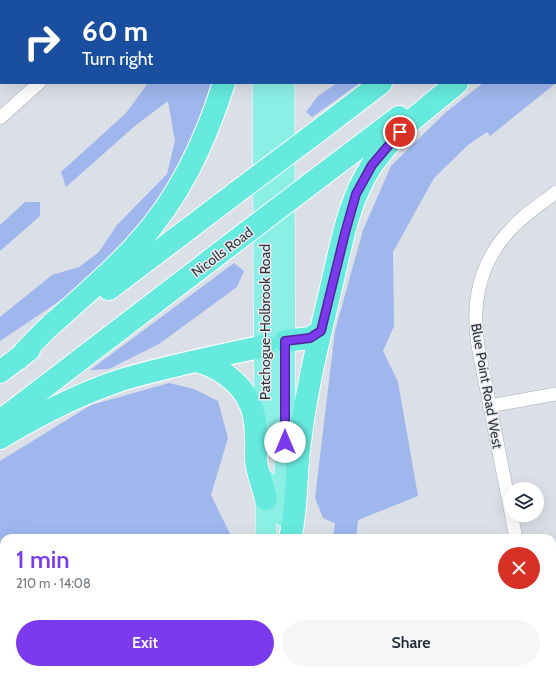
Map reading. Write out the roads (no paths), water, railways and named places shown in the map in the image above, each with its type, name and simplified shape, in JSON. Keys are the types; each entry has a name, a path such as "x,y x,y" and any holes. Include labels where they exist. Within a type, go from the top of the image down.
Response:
{"highway":[{"path":"18,359 58,318 105,277 152,227 176,193 196,155 224,84"},
{"path":"0,372 380,84"},
{"name":"Nicolls Road","path":"0,421 443,84"},
{"path":"291,534 295,519 296,470 308,392 321,331 350,212 364,178 382,151 416,116 456,84"},
{"path":"0,438 43,414 90,392 121,380 197,361 310,338 321,331"},
{"path":"197,361 208,364 226,374 242,389 248,399 255,417 256,461 266,499"}],"main road":[{"name":"Patchogue-Holbrook Road","path":"263,84 286,534"},
{"name":"Patchogue-Holbrook Road","path":"266,534 266,499 275,344 284,84"}],"street":[{"path":"0,118 38,84"},
{"name":"Blue Point Road West","path":"515,534 489,406 475,324 477,299 483,271 496,247 513,226 556,192"},
{"path":"489,406 556,394"}]}
